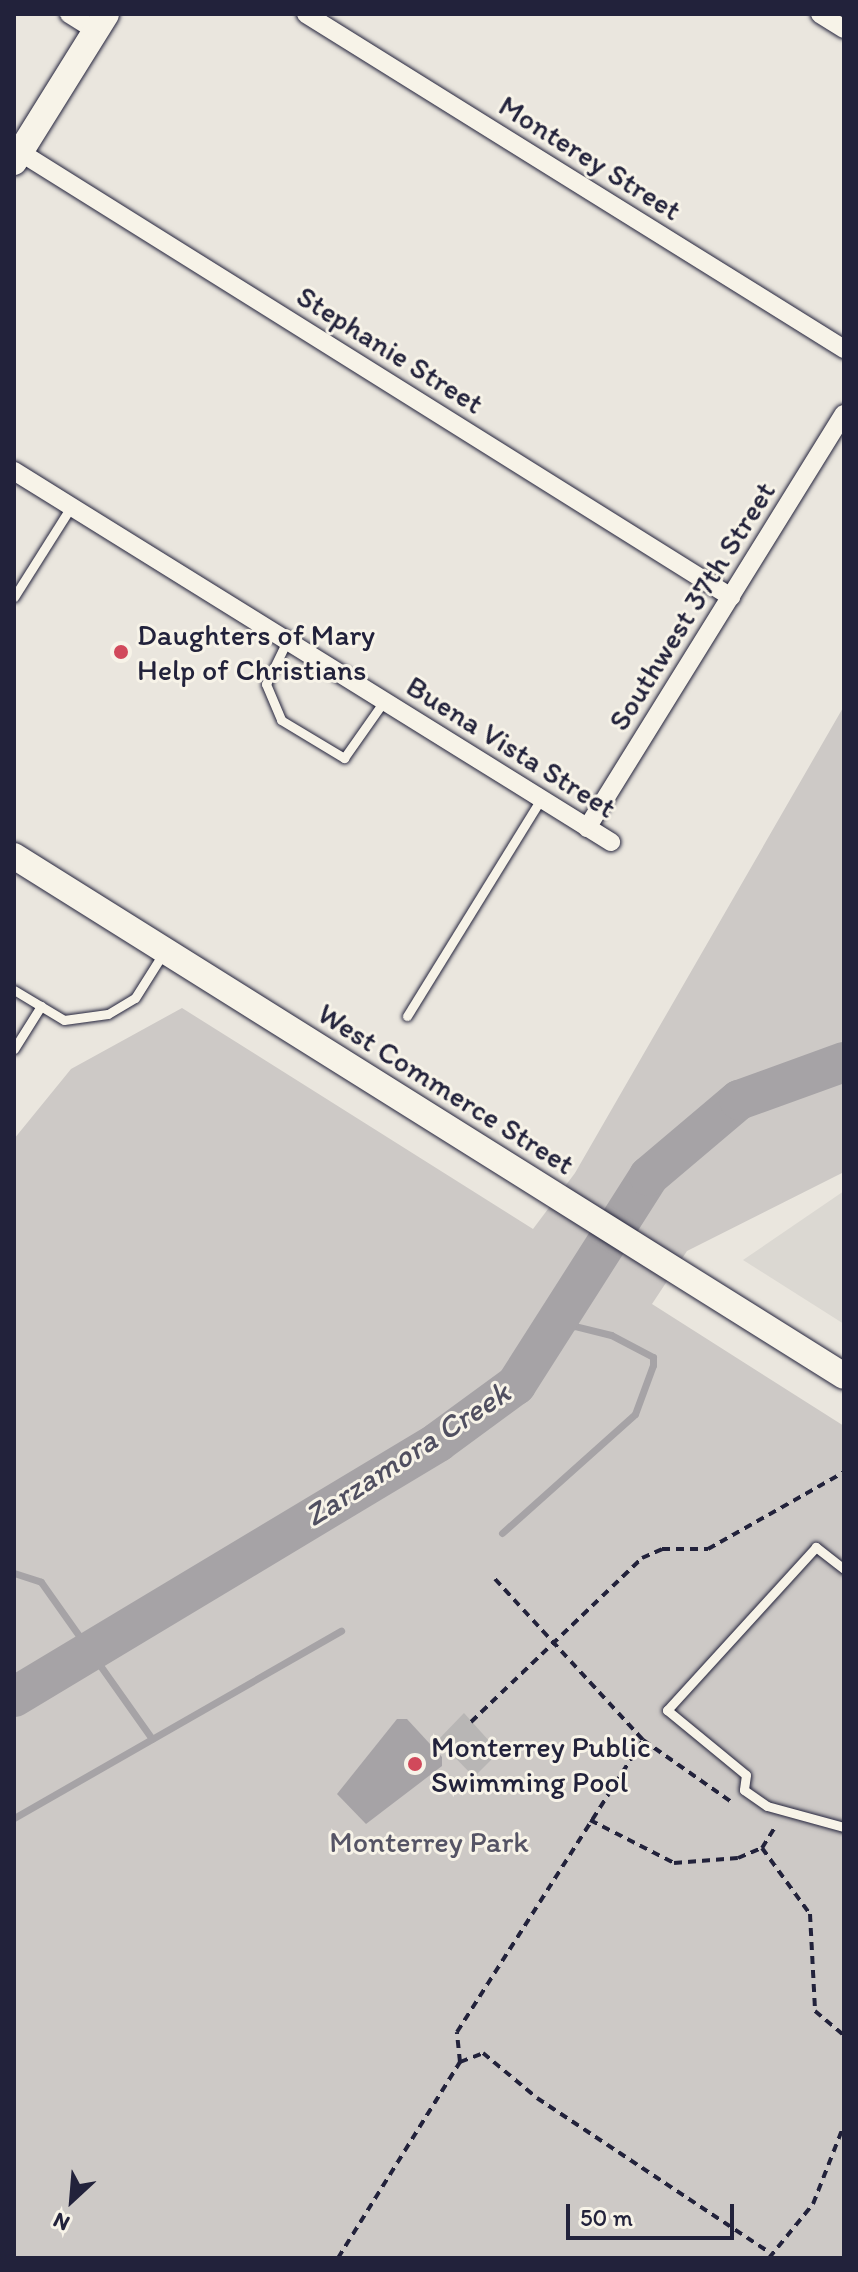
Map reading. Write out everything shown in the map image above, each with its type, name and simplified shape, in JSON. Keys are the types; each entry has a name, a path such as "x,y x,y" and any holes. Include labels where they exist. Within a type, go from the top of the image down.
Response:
{"main road":[{"path":"17,157 101,22"},
{"name":"West Commerce Street","path":"14,856 844,1376"}],"street":[{"path":"69,14 101,22"},
{"name":"Monterey Street","path":"306,14 844,349"},
{"path":"820,14 844,29"},
{"name":"Stephanie Street","path":"17,157 731,597"},
{"name":"Southwest 37th Street","path":"587,828 844,414"},
{"name":"Buena Vista Street","path":"14,471 611,842"}],"lane":[{"path":"14,597 71,507"},
{"path":"287,641 266,684 281,720 344,758 384,701"},
{"path":"407,1016 541,799"},
{"path":"14,990 64,1020 108,1014 135,998 165,951"},
{"path":"14,1049 41,1006"},
{"path":"844,1569 816,1547 667,1710 746,1775 744,1790 767,1806 844,1827"}],"path":[{"path":"471,1722 642,1558 662,1549 708,1549 844,1472"},
{"path":"495,1579 643,1740 741,1807"},
{"path":"460,2062 457,2032 643,1740"},
{"path":"764,1819 790,1829"},
{"path":"590,1820 674,1863 738,1858 762,1848 776,1826"},
{"path":"762,1848 810,1914 815,2011 844,2035"},
{"path":"338,2258 460,2062 483,2053 537,2098 769,2256 813,2204 844,2125"}],"shaded area":[{"path":"844,1191 844,1324 743,1260"},
{"path":"397,1719 407,1719 442,1757 442,1766 366,1824 337,1794"}],"green space":[{"name":"Monterrey Park","path":"844,706 844,1172 687,1251 652,1304 844,1426 844,2258 14,2258 14,1139 71,1069 182,1008 533,1229 575,1173"}],"building":[{"path":"464,1713 499,1752 474,1777 438,1740"}],"waterway":[{"name":"Zarzamora Creek","path":"14,1697 438,1442 516,1385 649,1176 739,1100 844,1062"},
{"path":"502,1533 635,1414 653,1365 653,1357 611,1335 575,1326 555,1330"},
{"name":"Zarzamora Creek","path":"14,1573 41,1582 152,1739"},
{"path":"14,1818 341,1631"}],"place":[{"name":"Daughters of Mary Help of Christians","path":"121,652"},
{"name":"Monterrey Public Swimming Pool","path":"415,1764"}]}
